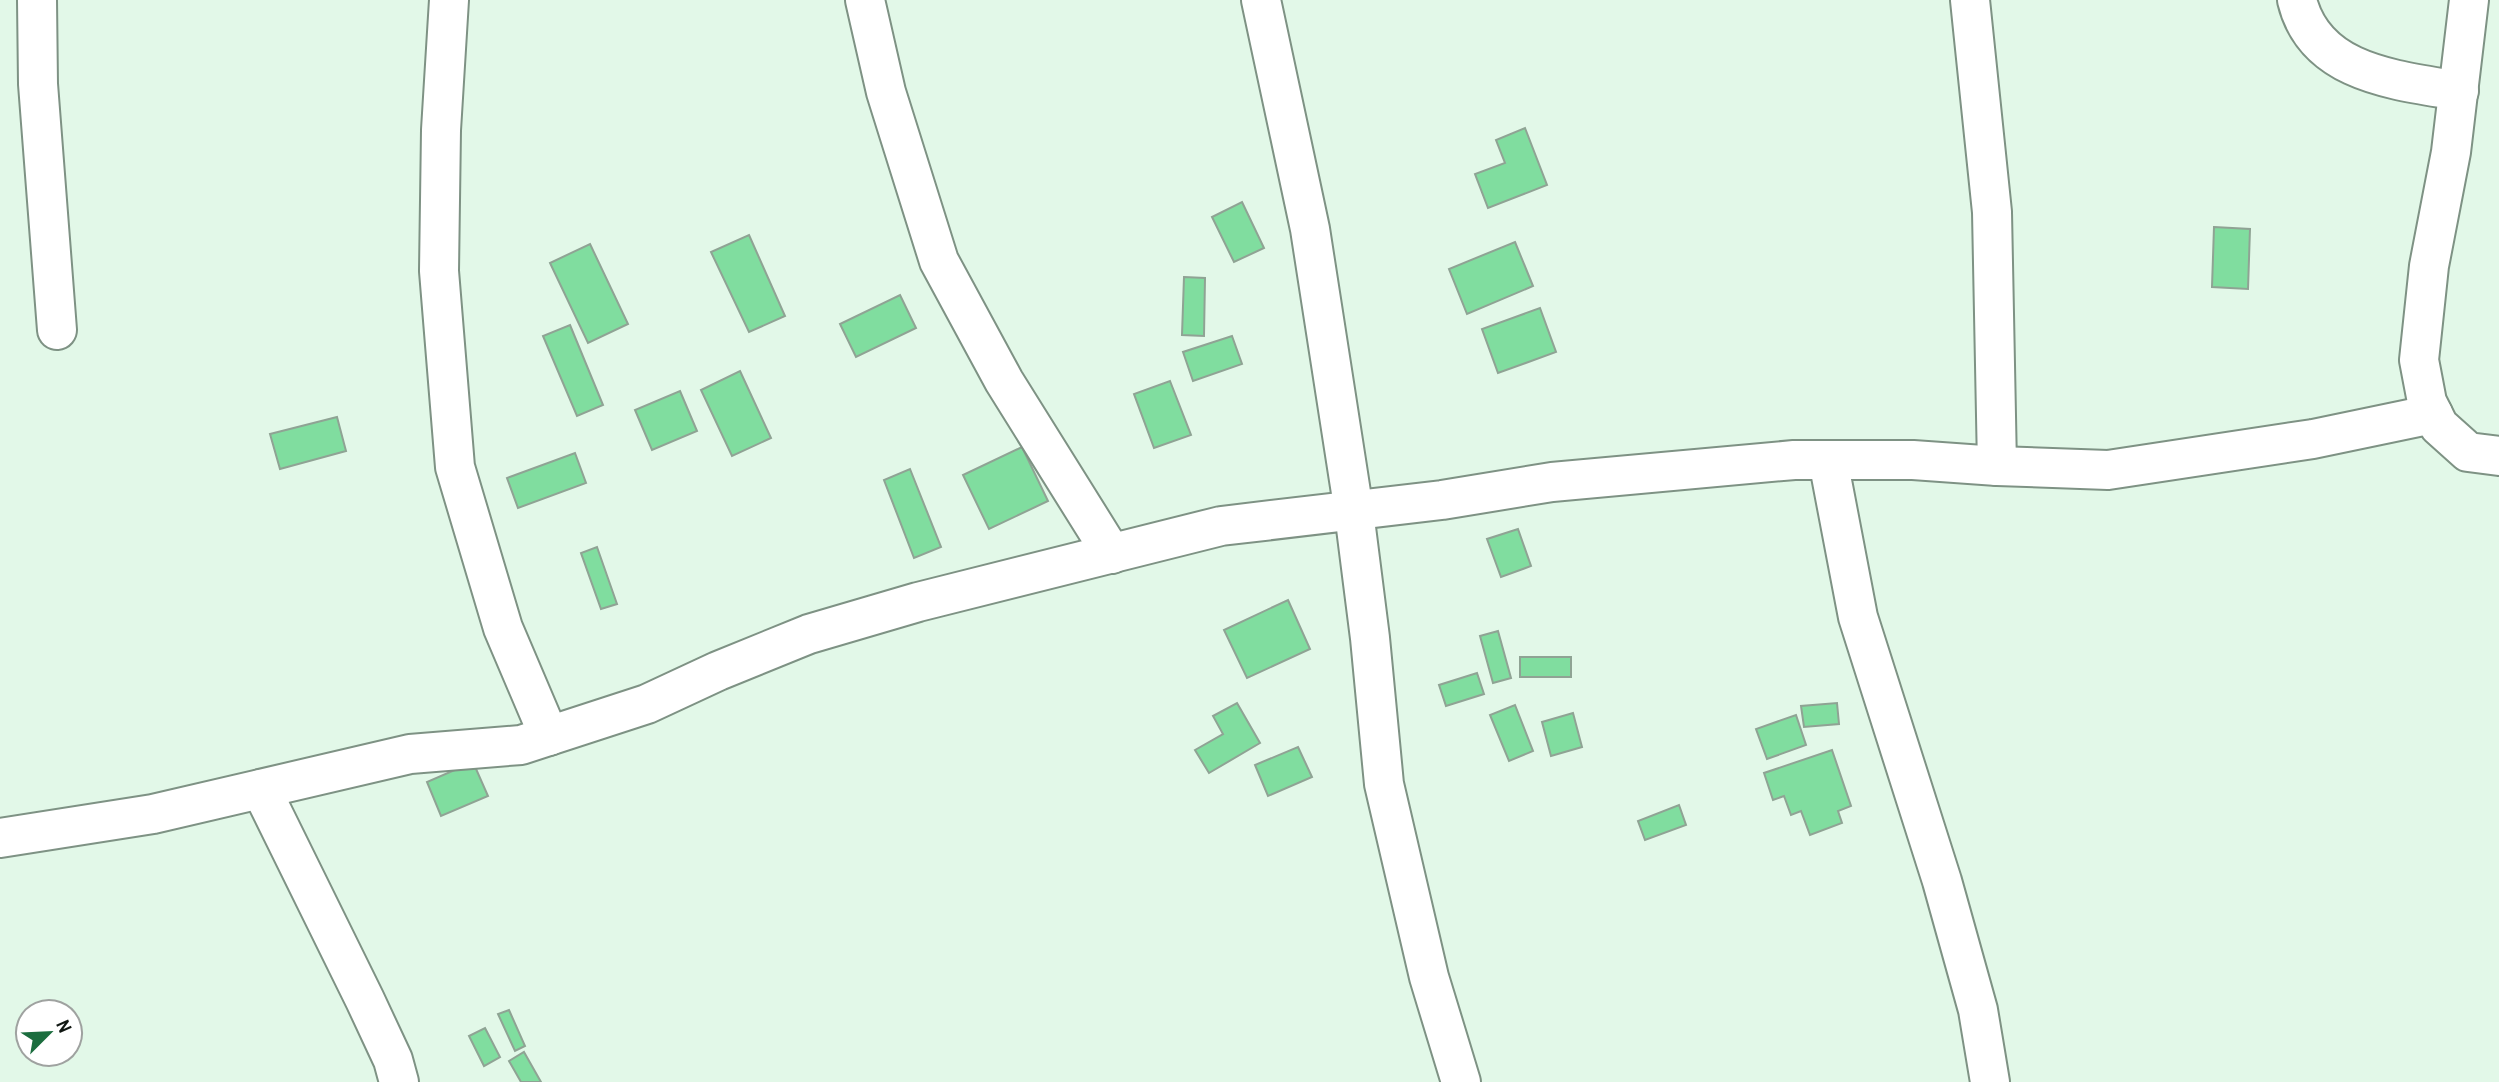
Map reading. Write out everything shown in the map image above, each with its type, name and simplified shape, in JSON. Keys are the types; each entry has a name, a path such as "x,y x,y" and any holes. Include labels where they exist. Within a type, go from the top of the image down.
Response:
{"street":[{"path":"37,0 37,84 57,330"},
{"path":"449,0 441,130 439,271 455,467 503,628 549,736"},
{"path":"865,0 886,92 939,261 1004,381 1112,554"},
{"path":"1261,0 1310,229 1354,512 1384,784 1429,976 1461,1082"},
{"path":"1970,0 1992,212 1997,466"},
{"path":"2297,0 2301,18 2317,42 2336,57 2377,76 2459,91"},
{"path":"2469,0 2451,152 2429,266 2420,360 2427,402 2439,426 2468,452 2499,456"},
{"path":"0,838 153,814 410,754 522,745 647,704 718,671 809,634 918,602 1221,526 1354,512 1552,482 1794,460 1913,460 2108,470 2313,439 2433,414"},
{"path":"1828,460 1858,617 1942,881 1978,1010 1990,1082"},
{"path":"261,789 365,1000 393,1060 399,1082"}],"building":[{"path":"1525,128 1547,185 1488,208 1475,174 1505,163 1496,140"},
{"path":"1242,202 1264,248 1234,262 1212,217"},
{"path":"2214,227 2250,229 2248,289 2212,287"},
{"path":"749,235 785,316 749,332 711,252"},
{"path":"1515,242 1533,286 1467,314 1449,269"},
{"path":"590,244 628,324 588,343 550,263"},
{"path":"1184,277 1205,278 1204,336 1182,335"},
{"path":"900,295 916,328 856,357 840,324"},
{"path":"1540,308 1556,352 1498,373 1482,329"},
{"path":"570,325 603,405 577,416 543,336"},
{"path":"1232,336 1242,364 1193,381 1183,352"},
{"path":"740,371 771,438 732,456 701,390"},
{"path":"1170,381 1191,435 1154,448 1134,394"},
{"path":"680,391 697,431 652,450 635,410"},
{"path":"337,417 346,451 280,469 270,434"},
{"path":"1022,447 1048,501 989,529 963,475"},
{"path":"575,453 586,483 518,508 507,478"},
{"path":"910,469 941,547 914,558 884,480"},
{"path":"1518,529 1531,566 1501,577 1487,539"},
{"path":"597,547 617,604 601,609 581,553"},
{"path":"1288,600 1310,649 1247,678 1224,630"},
{"path":"1498,631 1511,678 1493,683 1480,636"},
{"path":"1520,657 1571,657 1571,677 1520,677"},
{"path":"1477,673 1484,694 1446,706 1439,685"},
{"path":"1237,703 1260,743 1209,773 1195,750 1223,734 1213,716"},
{"path":"1837,703 1839,724 1804,727 1801,706"},
{"path":"1515,705 1533,751 1509,761 1490,715"},
{"path":"1573,713 1582,747 1551,756 1542,722"},
{"path":"1796,715 1806,745 1767,759 1756,729"},
{"path":"1298,747 1312,777 1268,796 1255,765"},
{"path":"1832,750 1851,806 1838,811 1842,823 1810,835 1801,811 1791,815 1784,796 1773,800 1764,773"},
{"path":"473,762 488,796 441,816 427,782"},
{"path":"1679,805 1686,825 1645,840 1638,821"},
{"path":"509,1010 525,1046 515,1051 498,1014"},
{"path":"485,1028 500,1057 484,1066 469,1036"},
{"path":"524,1052 541,1082 521,1082 509,1061"}]}
